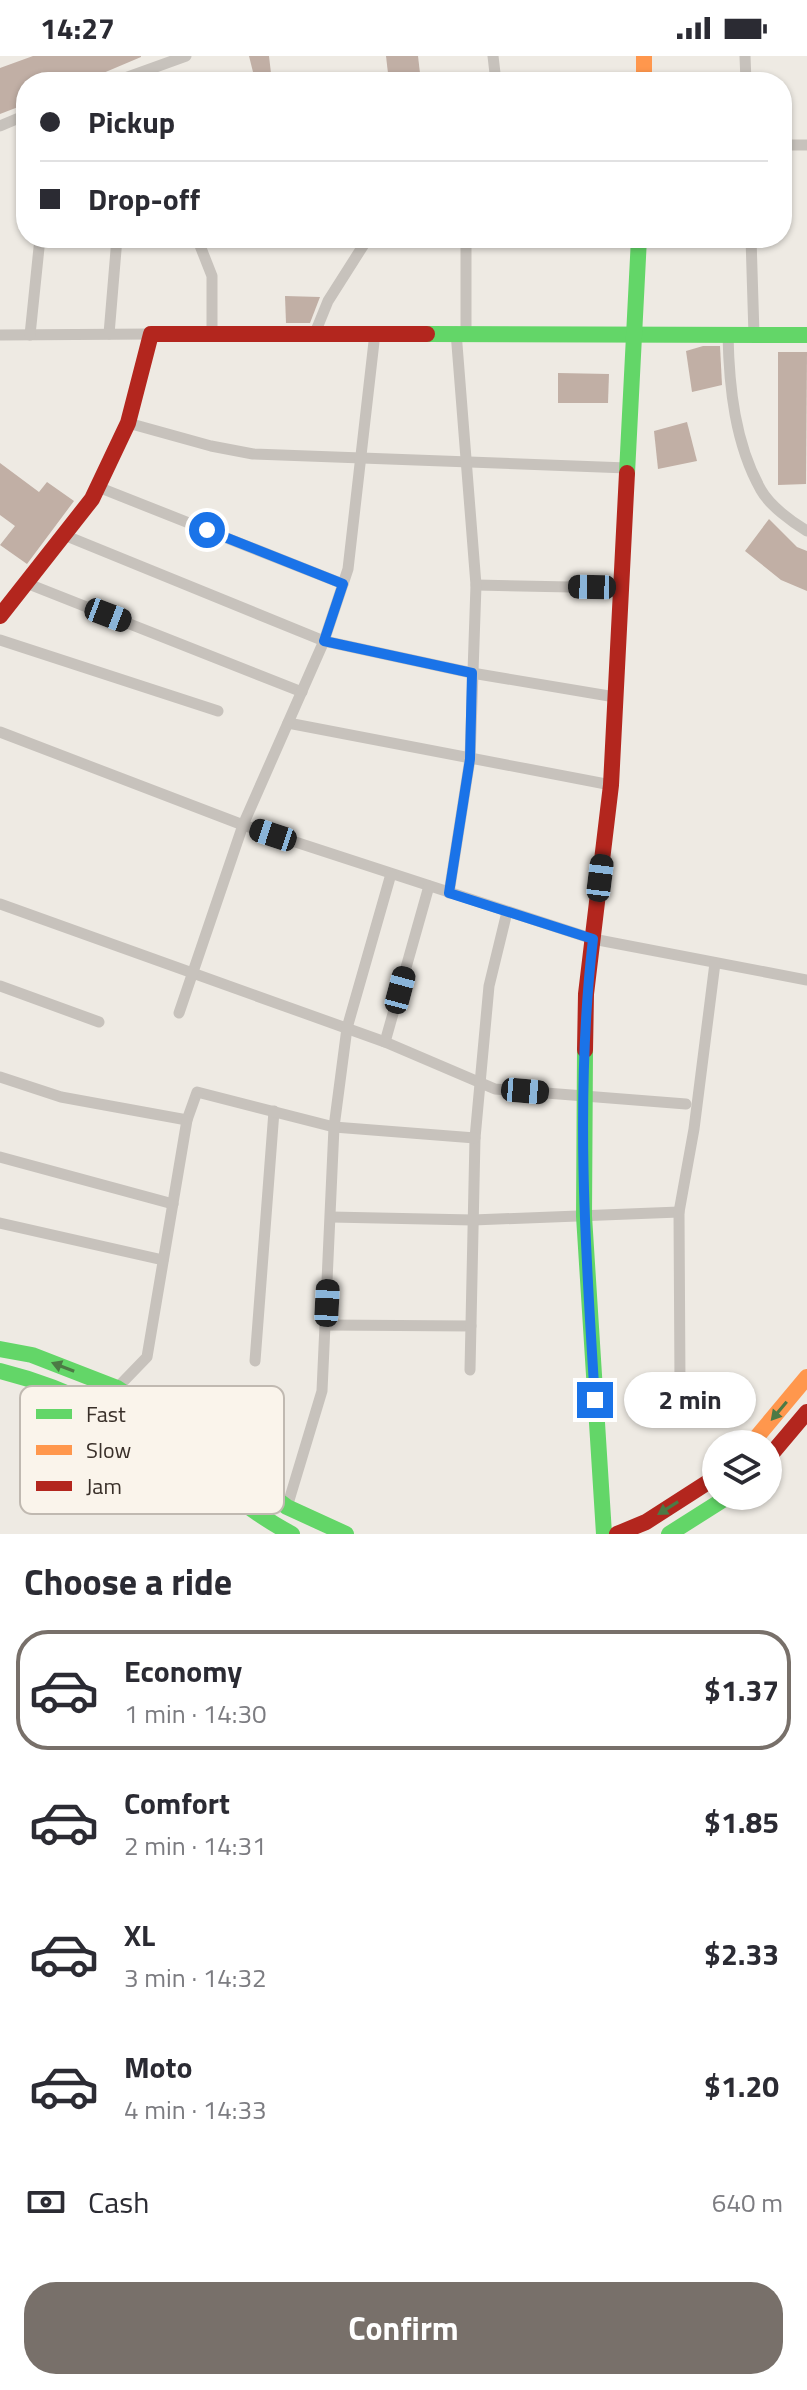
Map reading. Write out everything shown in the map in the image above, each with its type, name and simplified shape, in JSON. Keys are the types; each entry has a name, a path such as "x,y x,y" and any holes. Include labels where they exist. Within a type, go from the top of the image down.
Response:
{"street":[{"path":"142,72 186,56"},
{"path":"30,335 39,248"},
{"path":"109,334 116,248"},
{"path":"201,248 212,276 212,334"},
{"path":"315,333 328,301 362,248"},
{"path":"449,893 470,759 476,585 466,462 461,333 465,248"},
{"path":"604,1534 584,1216 586,994 611,785 638,248"},
{"path":"751,248 754,335"},
{"path":"179,1013 243,825 324,641 348,569 375,333"},
{"path":"0,616 92,499 128,423 151,334"},
{"path":"0,335 807,335"},
{"path":"728,335 729,370 742,447 762,493 807,531"},
{"path":"128,423 253,454 627,468"},
{"path":"98,487 343,584"},
{"path":"64,535 324,641 472,673 615,697"},
{"path":"26,583 302,692"},
{"path":"476,585 621,588"},
{"path":"0,640 218,711"},
{"path":"288,723 611,785"},
{"path":"0,732 243,825 593,939 807,980"},
{"path":"287,1507 322,1391 334,1127 347,1028 391,874"},
{"path":"385,1042 429,886"},
{"path":"0,904 385,1042 495,1089 686,1104"},
{"path":"470,1370 475,1138 489,986 507,912"},
{"path":"680,1384 679,1212 694,1129 715,963"},
{"path":"0,986 99,1022"},
{"path":"0,1077 61,1097 187,1120"},
{"path":"119,1386 147,1357 187,1120 197,1092 334,1127 475,1138"},
{"path":"255,1361 274,1111"},
{"path":"0,1157 173,1204"},
{"path":"331,1217 473,1220 679,1212"},
{"path":"0,1223 163,1260"},
{"path":"326,1325 471,1326"},
{"path":"0,1349 32,1355 112,1386"},
{"path":"0,1371 26,1376 51,1386"},
{"path":"763,1430 807,1377"},
{"path":"782,1441 807,1412"},
{"path":"617,1534 646,1522 702,1486"},
{"path":"284,1505 346,1534"},
{"path":"669,1534 707,1510"},
{"path":"259,1514 292,1534"}],"building":[{"path":"33,56 141,56 106,72 16,72 16,108 0,114 0,68"},
{"path":"249,56 269,56 271,72 253,72"},
{"path":"386,56 418,56 420,72 388,72"},
{"path":"285,296 320,297 310,323 286,323"},
{"path":"703,346 720,346 722,385 692,392 686,351"},
{"path":"778,352 807,352 806,484 778,485"},
{"path":"558,373 609,374 608,403 558,403"},
{"path":"687,422 697,461 658,469 654,431"},
{"path":"0,463 39,492 47,482 74,501 27,564 0,545 15,526 0,515"},
{"path":"769,519 797,547 807,551 807,591 781,580 745,551"}],"traffic: fast":[{"path":"627,473 638,248"},
{"path":"427,334 807,335"},
{"path":"585,1050 584,1216 604,1534"},
{"path":"0,1349 32,1355 112,1386"},
{"path":"0,1371 47,1386"},
{"path":"284,1505 346,1534"},
{"path":"669,1534 707,1510"},
{"path":"260,1514 292,1534"}],"traffic: slow":[{"path":"644,56 644,72"},
{"path":"763,1430 807,1377"}],"traffic: jam":[{"path":"0,616 92,499 128,423 151,334 427,334"},
{"path":"585,1050 586,994 611,785 627,473"},
{"path":"782,1441 807,1412"},
{"path":"617,1534 646,1522 702,1486"}],"route":[{"path":"207,530 343,584 324,641 472,673 470,759 449,893 593,939 586,994 584,1216 595,1400"}]}
